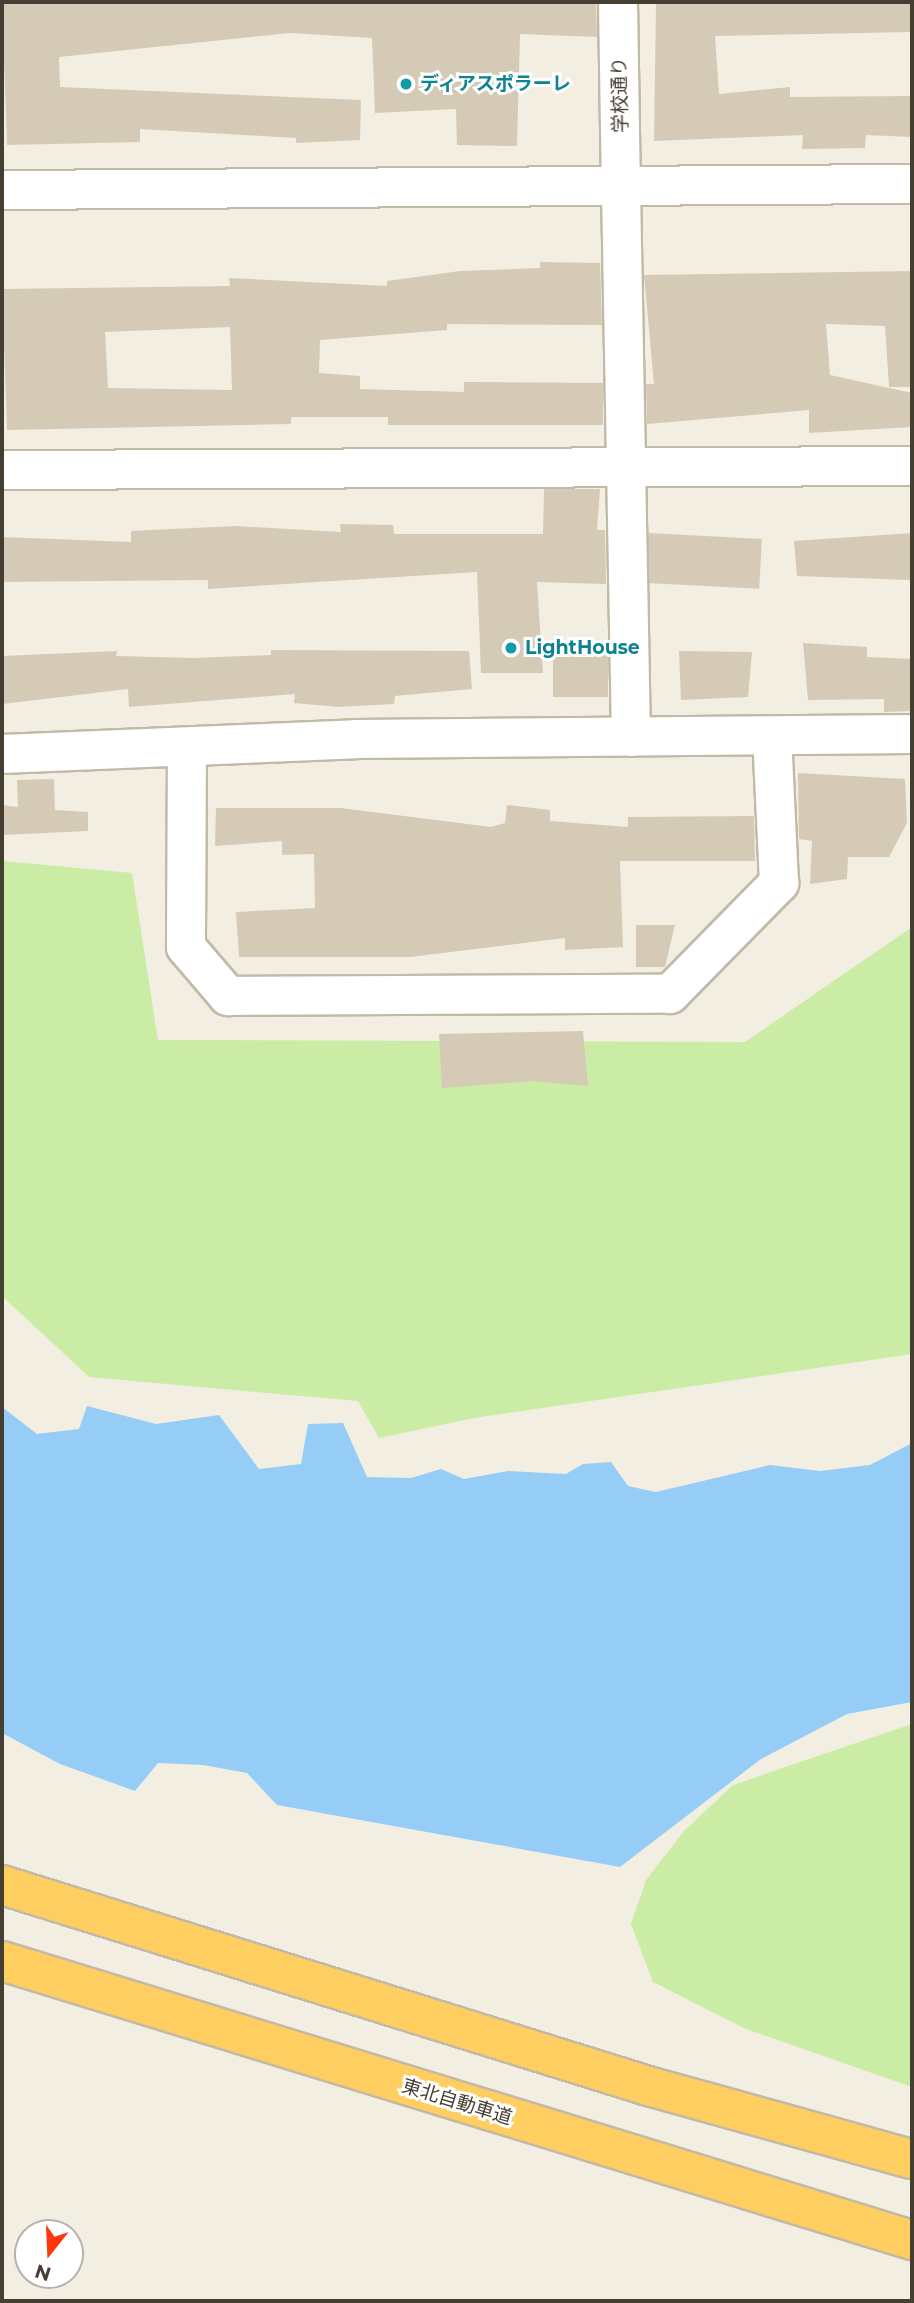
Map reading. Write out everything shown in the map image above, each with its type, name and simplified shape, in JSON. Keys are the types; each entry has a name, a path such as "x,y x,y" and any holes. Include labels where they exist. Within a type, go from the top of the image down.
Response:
{"highway":[{"path":"2,1885 648,2085 912,2159"},
{"name":"東北自動車道","path":"2,1961 912,2240"}],"street":[{"name":"学校通り","path":"618,2 631,737"},
{"path":"2,190 912,184"},
{"path":"2,470 628,465 912,466"},
{"path":"2,754 631,737 912,734"},
{"path":"187,747 186,947 228,996 670,994 779,883 772,736"}],"green space":[{"path":"2,861 132,873 158,1040 745,1042 912,927 912,1354 474,1418 379,1438 358,1401 89,1377 2,1296"},
{"path":"912,1724 912,2087 746,2029 653,1982 631,1924 646,1880 684,1831 733,1785"}],"water":[{"path":"87,1406 156,1424 219,1415 259,1469 301,1464 308,1424 343,1423 367,1477 411,1478 441,1469 464,1479 508,1471 566,1474 583,1464 611,1462 628,1486 656,1492 770,1465 820,1471 870,1465 912,1443 912,1702 847,1714 761,1759 620,1867 277,1805 247,1773 203,1765 158,1763 135,1791 60,1764 2,1733 2,1407 37,1434 79,1429"}],"building":[{"path":"2,2 596,2 597,37 520,34 517,146 457,145 456,109 375,113 372,38 290,33 59,57 60,87 361,100 360,140 296,143 296,138 140,129 140,142 7,145"},
{"path":"656,2 912,2 912,32 715,36 719,94 790,87 790,97 912,96 912,137 866,135 865,148 802,149 803,135 654,141"},
{"path":"540,262 600,263 602,325 447,324 447,330 320,340 319,373 360,376 360,389 464,392 464,382 603,383 603,425 388,425 388,417 291,417 291,424 7,430 2,289 230,286 229,278 387,286 387,281 460,271 540,268","holes":["230,327 232,390 108,388 105,332"]},
{"path":"912,271 912,387 889,387 885,326 826,324 830,375 912,393 912,427 809,433 809,410 647,424 646,384 654,384 644,275"},
{"path":"544,489 600,489 597,530 605,530 606,584 537,582 543,673 481,673 477,572 208,589 208,580 2,582 2,537 131,542 131,531 235,526 341,532 340,524 393,525 394,534 543,534"},
{"path":"649,533 762,539 759,589 646,583"},
{"path":"912,533 912,580 797,576 794,541"},
{"path":"803,643 867,647 867,657 912,659 912,711 884,712 884,699 808,700"},
{"path":"271,650 469,651 472,689 395,696 394,704 339,707 294,703 295,694 129,707 128,689 2,704 2,656 117,651 116,656 194,658 271,655"},
{"path":"679,651 752,652 748,697 681,700"},
{"path":"553,655 608,655 608,697 553,697"},
{"path":"798,773 905,779 907,823 889,857 848,857 847,879 810,884 812,841 799,839"},
{"path":"54,779 55,810 88,812 88,831 2,835 2,805 18,807 17,780"},
{"path":"507,805 550,810 550,821 628,827 628,817 754,816 755,861 620,861 623,947 565,950 565,938 410,957 239,957 236,912 315,908 314,854 282,855 282,841 215,846 216,808 341,808 491,827 505,823"},
{"path":"636,925 675,925 665,967 636,967"},
{"path":"583,1031 588,1086 533,1081 442,1088 439,1034"}],"place":[{"name":"ディアスポラーレ","path":"406,84"},
{"name":"LightHouse","path":"511,648"}]}
